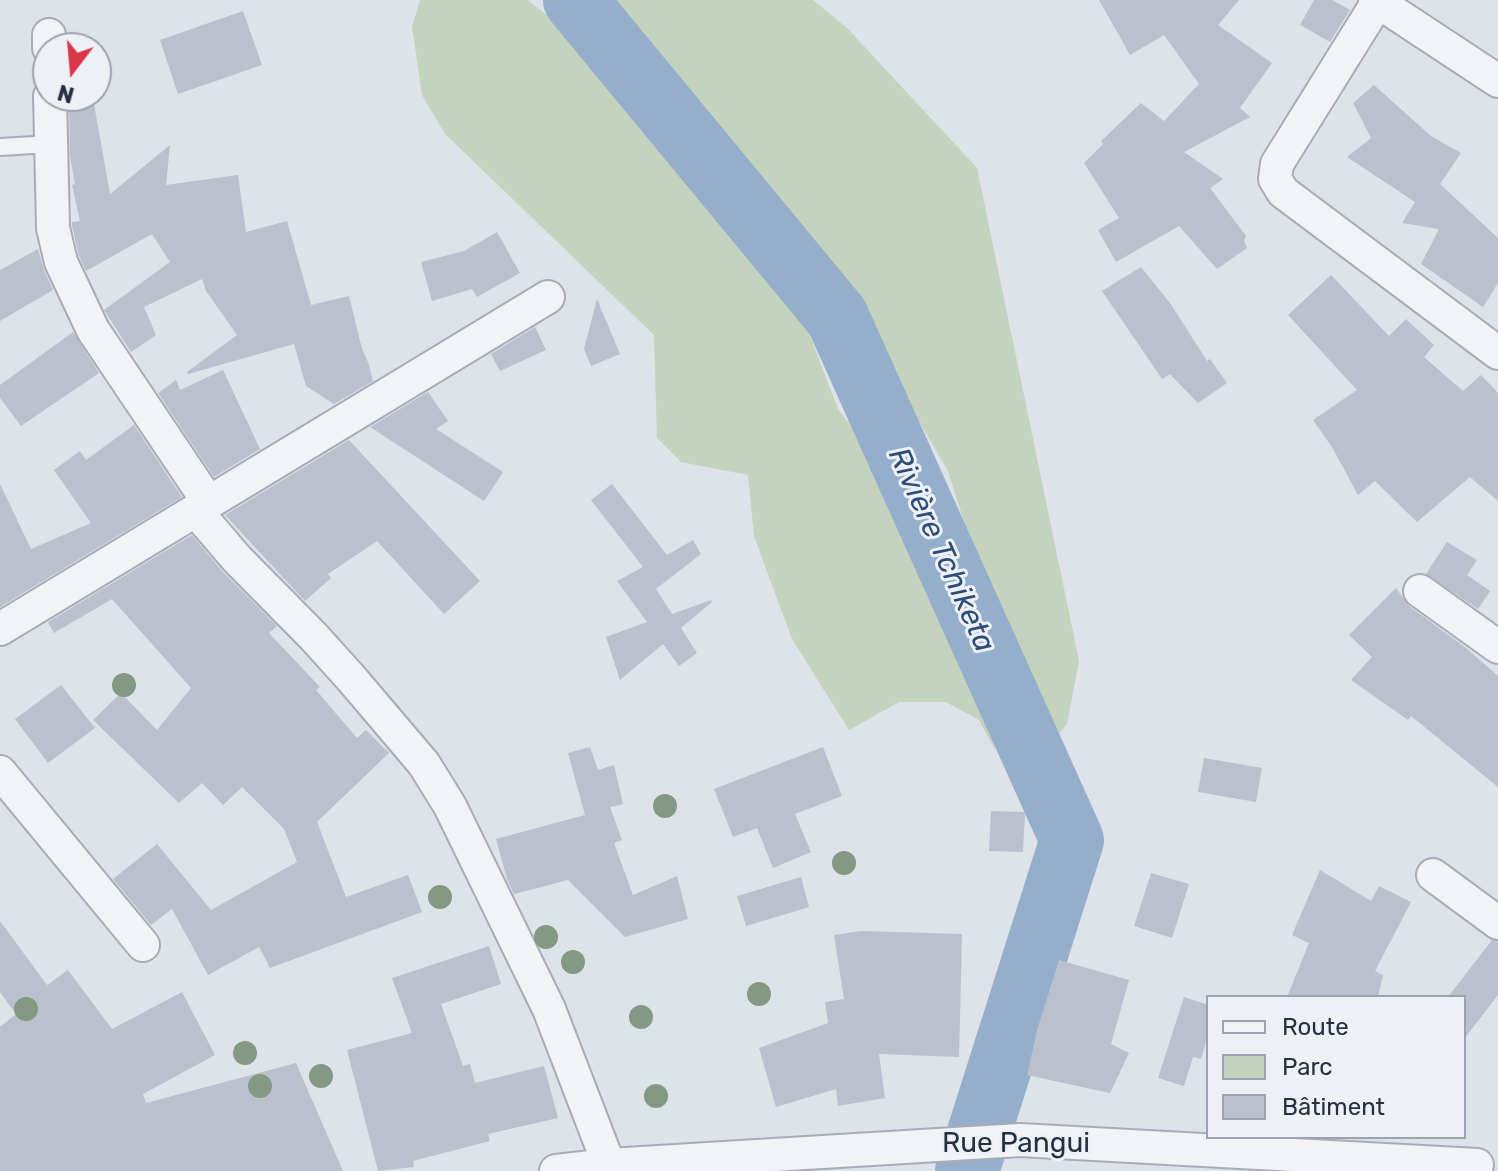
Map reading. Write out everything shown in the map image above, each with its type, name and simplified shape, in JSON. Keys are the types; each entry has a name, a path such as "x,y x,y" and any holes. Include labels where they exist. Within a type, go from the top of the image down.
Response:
{"street":[{"path":"1498,81 1377,1 1277,164 1275,179 1283,192 1498,353"},
{"path":"50,112 53,228 61,262 93,330 237,559 351,678 424,764 450,806 549,1009 609,1165"},
{"path":"0,629 548,297"},
{"path":"1420,591 1498,647"},
{"path":"0,772 143,945"},
{"path":"1433,875 1498,923"},
{"name":"Rue Pangui","path":"556,1171 609,1165 1020,1140 1487,1163"}],"lane":[{"path":"0,147 51,144"}],"green space":[{"path":"420,0 528,0 582,44 795,297 838,409 907,498 993,716 995,750 979,720 946,702 899,702 849,730 792,639 754,536 748,475 681,462 657,438 654,335 445,134 422,95 412,27"},
{"path":"613,0 813,0 848,29 977,168 1079,661 1067,724 1052,743 1003,646 948,471 889,370 866,305"}],"building":[{"path":"1099,0 1239,0 1218,25 1272,63 1240,108 1250,117 1184,152 1223,179 1210,188 1246,236 1244,241 1247,248 1217,269 1179,226 1116,262 1098,230 1119,218 1084,163 1103,144 1101,141 1141,103 1164,121 1199,84 1164,35 1130,55"},
{"path":"1314,0 1332,0 1350,10 1330,42 1300,25"},
{"path":"243,11 262,65 178,94 160,40"},
{"path":"1374,85 1431,136 1461,153 1440,184 1498,238 1498,283 1483,307 1421,264 1439,229 1402,223 1415,202 1347,157 1371,138 1353,103"},
{"path":"69,112 95,112 110,194 170,145 166,185 238,175 246,232 287,221 311,305 349,296 373,381 334,404 306,386 294,344 188,374 237,335 206,291 202,279 144,307 156,335 131,352 104,310 170,262 152,234 86,271 72,226 72,222 80,221 72,185 75,184 70,156"},
{"path":"497,232 520,273 477,297 472,289 432,301 421,262 464,251"},
{"path":"38,249 53,290 0,321 0,270"},
{"path":"1141,267 1170,303 1207,361 1210,359 1227,383 1198,403 1170,374 1162,379 1102,291"},
{"path":"1331,275 1389,336 1406,319 1434,345 1424,357 1463,391 1481,375 1498,393 1498,501 1470,477 1417,522 1375,481 1358,495 1332,447 1313,420 1357,390 1288,315"},
{"path":"597,299 620,354 591,366 584,349"},
{"path":"535,327 546,350 500,371 491,354"},
{"path":"73,332 99,373 21,426 0,398 0,385"},
{"path":"223,370 260,449 214,477 158,393 176,380 180,390"},
{"path":"428,392 448,421 436,429 503,472 484,501 370,427"},
{"path":"134,425 182,497 0,607 0,484 31,549 91,523 54,470 80,451 86,460"},
{"path":"349,440 480,581 444,614 377,541 328,574 331,578 305,601 225,515"},
{"path":"612,484 667,555 693,540 701,554 656,589 672,614 712,602 681,628 697,653 679,666 663,644 620,680 606,637 647,622 617,581 643,567 591,500"},
{"path":"192,535 223,572 277,626 269,633 320,687 316,690 357,738 366,730 389,753 317,822 346,897 408,875 422,912 270,968 259,947 208,975 172,909 151,925 113,879 157,844 211,910 297,862 284,829 242,787 223,805 202,783 179,803 93,720 121,693 157,730 191,688 112,599 54,633 48,622"},
{"path":"1447,542 1477,560 1467,575 1490,591 1478,609 1426,574"},
{"path":"1396,588 1409,606 1498,676 1498,787 1411,716 1408,720 1351,680 1372,657 1349,635"},
{"path":"61,685 95,728 48,763 15,719"},
{"path":"590,747 598,770 614,765 623,804 610,807 622,840 614,843 633,895 677,876 688,919 625,937 568,880 514,894 496,839 585,815 568,753"},
{"path":"823,747 842,796 795,814 811,852 773,868 757,828 733,837 714,789"},
{"path":"1204,758 1262,768 1256,802 1198,792"},
{"path":"991,811 1025,812 1023,852 989,851"},
{"path":"1320,870 1371,901 1379,886 1411,902 1375,971 1383,975 1378,995 1288,995 1309,943 1292,935"},
{"path":"1151,873 1189,884 1172,938 1134,926"},
{"path":"801,877 809,907 746,926 737,896"},
{"path":"0,921 47,985 68,970 112,1029 182,992 215,1055 143,1094 146,1103 296,1063 343,1171 0,1171 0,1027 16,1014 0,992"},
{"path":"861,931 962,934 959,1057 879,1054 885,1098 838,1106 836,1089 776,1107 759,1048 828,1023 825,1002 844,999 834,935"},
{"path":"1492,940 1498,942 1498,995 1466,1036 1466,995 1450,995"},
{"path":"489,946 501,984 441,1004 463,1066 470,1064 475,1083 544,1066 558,1118 488,1134 490,1141 413,1161 414,1167 378,1171 347,1050 412,1033 392,978"},
{"path":"1059,960 1129,980 1111,1044 1129,1053 1110,1093 1027,1075 1037,1030"},
{"path":"1184,997 1206,1004 1206,1043 1201,1059 1193,1057 1184,1086 1158,1078"}],"waterway":[{"name":"Rivière Tchiketa","path":"575,0 837,317 1072,840 967,1171"}]}
